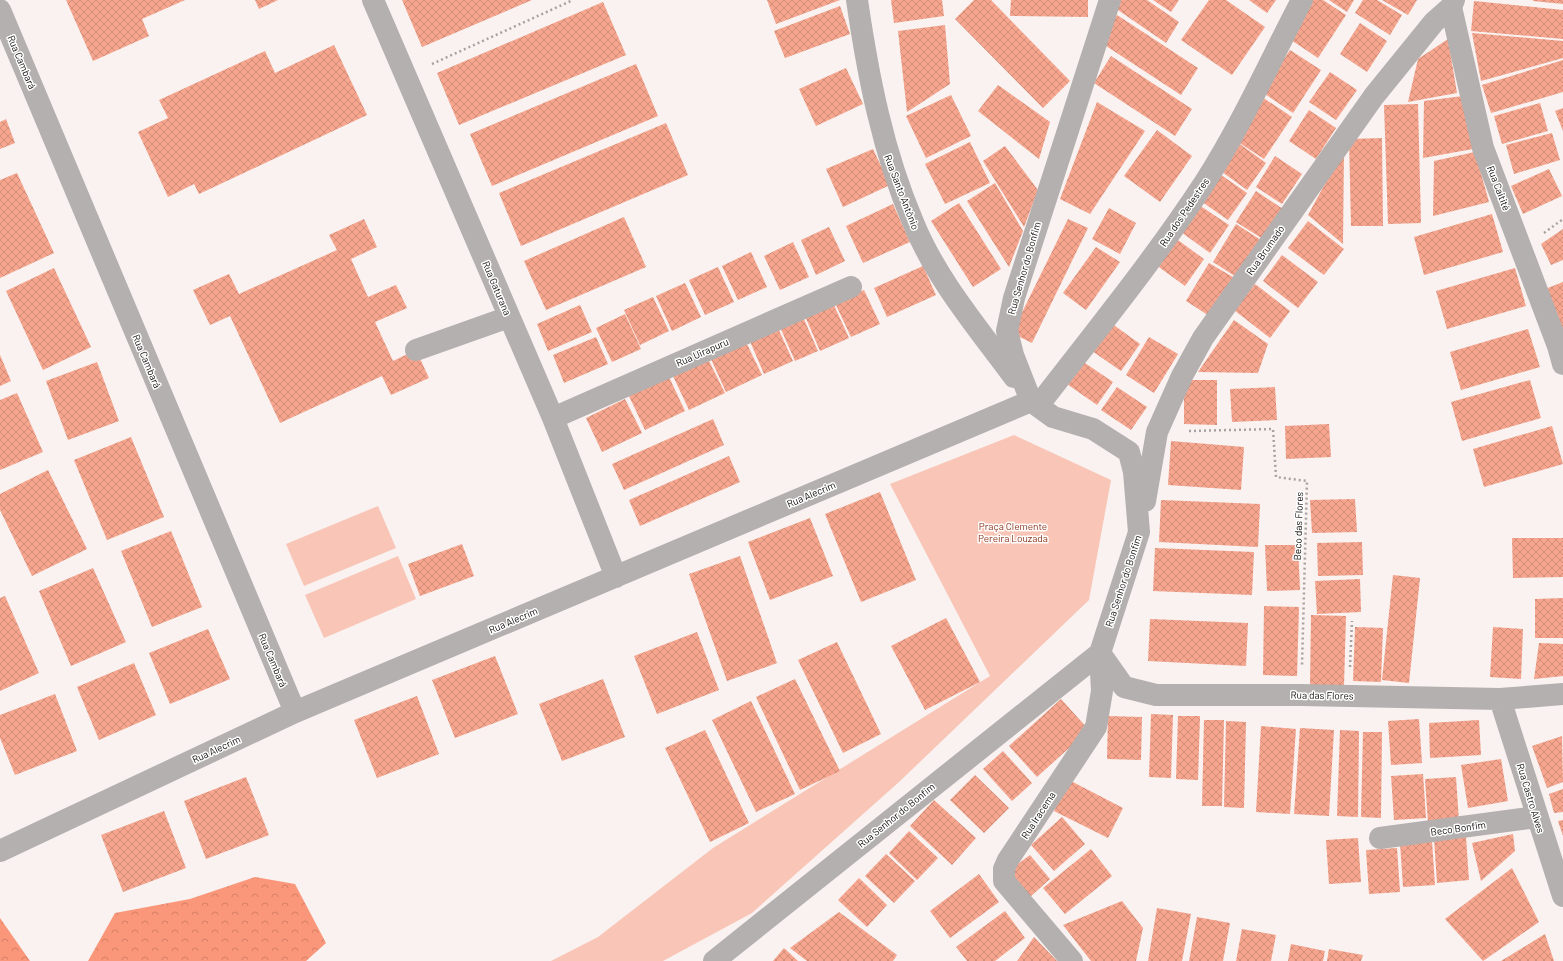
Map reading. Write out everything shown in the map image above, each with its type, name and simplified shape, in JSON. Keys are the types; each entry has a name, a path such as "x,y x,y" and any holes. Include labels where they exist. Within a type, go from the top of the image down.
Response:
{"street":[{"name":"Rua Gaturana","path":"373,0 553,418 616,577"},
{"name":"Rua Santo Antônio","path":"857,0 869,72 887,152 913,223 935,264 953,293 1035,404"},
{"name":"Rua Senhor do Bonfim","path":"714,961 1100,652 1139,532 1134,472 1129,452 1093,430 1053,417 1035,404 1013,355 1007,331 1014,298 1110,0"},
{"name":"Rua dos Pedestres","path":"1035,404 1159,249 1205,181 1244,116 1302,0"},
{"name":"Rua Caitité","path":"1453,4 1483,148 1561,352"},
{"name":"Rua Brumado","path":"1139,532 1157,432 1182,376 1203,338 1374,96 1434,22 1453,4"},
{"name":"Rua Cambará","path":"0,10 294,712"},
{"name":"Rua Uirapuru","path":"553,418 851,287"},
{"path":"416,350 509,317"},
{"name":"Rua Alecrim","path":"0,850 294,712 1035,404"},
{"name":"Rua das Flores","path":"1100,652 1124,687 1156,696 1301,695 1500,699 1563,694"},
{"name":"Rua Iracema","path":"1072,961 1004,881 1004,869 1008,860 1096,727 1102,691 1100,652"},
{"name":"Rua Castro Alves","path":"1500,699 1563,896"},
{"name":"Beco Bonfim","path":"1380,838 1537,817"}],"path":[{"path":"406,76 573,0"},
{"name":"Beco das Flores","path":"1157,432 1273,429 1276,478 1307,481 1301,695"},
{"path":"1348,696 1352,621"}],"green space":[{"name":"Praça Clemente Pereira Louzada","path":"1014,435 1111,480 1089,600 899,782 752,913 663,961 551,961 598,937 713,848 990,676 890,484"},
{"path":"378,506 396,548 304,586 286,544"},
{"path":"398,556 416,599 324,638 305,595"},
{"path":"255,877 295,884 326,943 306,961 88,961 115,913 190,899"},
{"path":"0,918 30,961 0,961"}],"building":[{"path":"66,0 185,0 142,19 149,36 93,61"},
{"path":"255,0 278,0 259,9"},
{"path":"402,0 532,0 422,47"},
{"path":"767,0 840,0 776,24"},
{"path":"891,0 942,0 944,16 894,23"},
{"path":"974,0 991,0 1070,81 1043,108 955,19"},
{"path":"1011,0 1088,0 1088,17 1010,16"},
{"path":"1120,0 1147,0 1179,22 1166,43 1115,8"},
{"path":"1153,0 1179,0 1171,12"},
{"path":"1209,0 1226,0 1265,27 1232,75 1181,40"},
{"path":"1249,0 1276,0 1267,13"},
{"path":"1312,0 1323,0 1346,15 1318,58 1288,38"},
{"path":"1329,0 1354,0 1347,12"},
{"path":"1363,0 1377,0 1402,15 1390,35 1355,13"},
{"path":"1382,0 1417,0 1408,15"},
{"path":"1563,0 1563,4 1533,1"},
{"path":"1474,1 1563,10 1563,39 1471,31"},
{"path":"603,2 626,55 459,125 437,73"},
{"path":"840,6 850,34 785,58 774,31"},
{"path":"1117,15 1198,68 1181,95 1100,42"},
{"path":"1360,23 1387,41 1367,72 1340,54"},
{"path":"945,25 950,84 907,112 898,31"},
{"path":"1472,33 1563,41 1563,58 1481,81"},
{"path":"1448,39 1457,93 1408,102 1418,59"},
{"path":"334,45 367,115 199,194 194,184 168,197 138,132 168,118 159,100 265,51 275,73"},
{"path":"1290,50 1321,70 1293,113 1262,92"},
{"path":"1111,56 1192,109 1175,136 1094,83"},
{"path":"1563,60 1563,92 1491,113 1482,85"},
{"path":"636,64 658,116 492,186 470,134"},
{"path":"846,68 863,104 816,126 799,89"},
{"path":"1330,72 1357,90 1336,120 1309,102"},
{"path":"998,85 1050,122 1039,159 978,111"},
{"path":"951,95 971,136 926,158 906,116"},
{"path":"1463,96 1473,149 1423,158 1424,101"},
{"path":"1262,97 1292,117 1264,159 1235,140"},
{"path":"1097,102 1145,131 1090,214 1060,199"},
{"path":"1540,103 1548,131 1502,144 1494,116"},
{"path":"1418,104 1421,223 1388,224 1384,105"},
{"path":"1563,108 1563,131 1555,111"},
{"path":"1309,110 1336,128 1316,159 1289,141"},
{"path":"6,119 15,143 0,149 0,122"},
{"path":"666,123 688,175 521,246 499,193"},
{"path":"1157,130 1192,156 1160,202 1124,176"},
{"path":"1552,133 1560,160 1514,174 1506,145"},
{"path":"1382,138 1383,226 1351,226 1349,139"},
{"path":"970,142 990,183 945,204 925,164"},
{"path":"1237,142 1266,163 1247,190 1218,169"},
{"path":"1005,146 1038,190 1024,227 983,161"},
{"path":"873,149 890,185 843,207 826,169"},
{"path":"1344,149 1343,244 1308,215"},
{"path":"1475,152 1489,202 1433,216 1434,161"},
{"path":"1275,156 1302,174 1282,204 1256,187"},
{"path":"1549,169 1562,196 1523,214 1511,186"},
{"path":"1217,172 1247,193 1228,220 1198,199"},
{"path":"17,173 54,253 0,278 0,180"},
{"path":"995,183 1023,231 1009,267 967,201"},
{"path":"1256,191 1283,209 1263,239 1236,222"},
{"path":"959,203 1001,269 973,287 931,221"},
{"path":"893,204 910,242 863,263 846,226"},
{"path":"1199,205 1229,225 1210,253 1181,232"},
{"path":"1109,208 1136,223 1120,254 1092,239"},
{"path":"1492,214 1503,252 1424,275 1414,237"},
{"path":"624,217 646,267 546,310 524,261"},
{"path":"364,219 377,247 351,259 368,297 396,285 407,308 375,322 393,361 416,350 429,378 391,395 382,376 280,423 230,316 210,325 193,290 229,274 239,294 337,250 329,235"},
{"path":"1068,219 1088,228 1032,343 1012,333"},
{"path":"1308,221 1344,249 1324,275 1288,248"},
{"path":"1236,224 1264,242 1241,280 1213,262"},
{"path":"829,227 845,261 816,275 801,240"},
{"path":"1563,229 1563,260 1551,265 1541,244"},
{"path":"1175,238 1204,259 1185,286 1156,265"},
{"path":"793,242 809,277 780,290 764,256"},
{"path":"1096,247 1120,262 1086,310 1063,293"},
{"path":"751,252 767,287 738,300 722,266"},
{"path":"1282,255 1318,282 1298,308 1263,281"},
{"path":"1209,263 1238,280 1214,319 1186,301"},
{"path":"923,266 936,295 887,317 874,288"},
{"path":"718,267 734,302 705,315 689,280"},
{"path":"54,268 91,347 43,370 6,291"},
{"path":"1515,268 1526,306 1447,329 1436,291"},
{"path":"1563,282 1563,334 1545,289"},
{"path":"685,283 701,317 672,331 656,296"},
{"path":"1255,284 1290,311 1270,338 1234,310"},
{"path":"864,290 880,324 851,337 835,303"},
{"path":"653,297 669,331 640,345 624,310"},
{"path":"833,303 849,338 820,351 805,316"},
{"path":"580,305 592,332 548,351 537,324"},
{"path":"625,314 641,349 612,362 596,328"},
{"path":"803,317 818,351 795,361 780,327"},
{"path":"1234,320 1268,344 1258,373 1198,372"},
{"path":"1111,323 1140,344 1121,371 1092,351"},
{"path":"777,326 793,361 764,374 749,339"},
{"path":"1528,329 1540,367 1461,390 1450,352"},
{"path":"596,337 608,364 564,383 553,355"},
{"path":"1149,337 1178,354 1154,393 1126,375"},
{"path":"745,340 762,375 726,392 710,357"},
{"path":"0,355 11,381 0,386"},
{"path":"708,359 725,393 689,410 673,376"},
{"path":"1082,361 1113,382 1097,405 1067,384"},
{"path":"97,362 119,421 68,440 46,381"},
{"path":"669,377 685,411 645,430 629,396"},
{"path":"1184,380 1217,380 1217,425 1184,424"},
{"path":"1530,380 1541,418 1462,441 1451,402"},
{"path":"1117,387 1147,407 1131,430 1101,410"},
{"path":"1275,387 1277,420 1232,422 1230,389"},
{"path":"17,393 43,452 0,470 0,400"},
{"path":"625,399 642,433 602,452 586,418"},
{"path":"713,419 724,445 624,490 612,464"},
{"path":"1329,424 1331,457 1286,459 1285,426"},
{"path":"1552,426 1563,464 1484,487 1473,449"},
{"path":"131,437 164,517 107,540 74,460"},
{"path":"1171,441 1244,447 1241,490 1168,485"},
{"path":"729,456 740,482 640,526 629,500"},
{"path":"48,470 87,549 32,576 0,510 0,494"},
{"path":"880,492 916,580 861,602 825,514"},
{"path":"1355,499 1357,532 1312,533 1310,500"},
{"path":"1161,500 1260,504 1258,547 1159,542"},
{"path":"810,518 833,576 770,600 748,542"},
{"path":"171,531 202,607 152,627 121,551"},
{"path":"1512,538 1563,538 1563,577 1513,578"},
{"path":"1362,542 1363,575 1318,576 1317,543"},
{"path":"462,544 474,576 420,596 408,564"},
{"path":"1265,545 1298,545 1300,590 1267,591"},
{"path":"1155,548 1254,552 1252,595 1153,591"},
{"path":"740,556 777,663 727,681 689,574"},
{"path":"93,568 126,642 71,666 39,591"},
{"path":"1393,575 1420,578 1409,683 1382,680"},
{"path":"1360,579 1361,612 1317,614 1315,581"},
{"path":"5,596 39,673 0,691 0,598"},
{"path":"1563,598 1563,638 1535,638 1535,599"},
{"path":"1264,606 1299,607 1297,676 1263,675"},
{"path":"1311,615 1346,616 1344,686 1310,685"},
{"path":"946,618 980,682 925,710 891,646"},
{"path":"1150,619 1248,623 1246,666 1148,661"},
{"path":"1355,627 1383,628 1381,682 1353,681"},
{"path":"1493,627 1523,629 1521,679 1490,677"},
{"path":"208,629 230,679 170,704 149,653"},
{"path":"697,632 719,690 657,714 634,656"},
{"path":"837,642 881,734 843,753 798,660"},
{"path":"1539,643 1563,644 1563,676 1534,679"},
{"path":"495,656 518,714 455,738 432,680"},
{"path":"134,663 156,715 99,740 77,687"},
{"path":"603,679 625,737 562,761 539,704"},
{"path":"795,679 840,771 800,790 756,697"},
{"path":"55,694 77,751 15,775 0,738 0,715"},
{"path":"417,696 439,754 377,778 354,720"},
{"path":"1061,699 1089,730 1037,777 1009,746"},
{"path":"751,701 795,794 756,812 712,720"},
{"path":"1151,714 1173,715 1171,778 1149,777"},
{"path":"1108,716 1142,717 1141,760 1107,759"},
{"path":"1178,716 1200,716 1198,780 1176,779"},
{"path":"1419,719 1422,763 1391,765 1388,721"},
{"path":"1204,720 1224,720 1222,806 1202,806"},
{"path":"1479,720 1481,755 1430,758 1429,723"},
{"path":"1226,721 1246,722 1244,808 1224,807"},
{"path":"1261,726 1296,729 1290,814 1256,812"},
{"path":"1300,728 1334,730 1329,816 1294,814"},
{"path":"705,730 749,823 710,842 665,748"},
{"path":"1340,730 1359,731 1358,817 1337,816"},
{"path":"1363,732 1382,732 1381,818 1361,817"},
{"path":"1562,736 1563,782 1547,788 1532,746"},
{"path":"1003,751 1032,783 1012,801 983,769"},
{"path":"1501,759 1508,801 1468,808 1461,765"},
{"path":"1423,774 1426,818 1394,820 1391,776"},
{"path":"975,775 1009,808 984,833 950,800"},
{"path":"246,777 269,835 206,859 184,801"},
{"path":"1456,777 1459,821 1428,823 1425,779"},
{"path":"1069,780 1123,808 1108,838 1054,811"},
{"path":"1563,789 1563,812 1554,813 1549,794"},
{"path":"934,800 976,838 952,865 910,826"},
{"path":"164,811 186,868 123,892 101,835"},
{"path":"1062,817 1085,844 1054,871 1031,845"},
{"path":"1563,820 1563,836 1558,821"},
{"path":"909,831 938,858 917,880 889,853"},
{"path":"1513,834 1515,851 1481,881 1472,843"},
{"path":"1466,837 1469,880 1437,883 1434,839"},
{"path":"1358,838 1361,882 1329,884 1326,840"},
{"path":"1432,841 1435,885 1403,887 1400,843"},
{"path":"1397,848 1400,892 1369,894 1366,850"},
{"path":"1091,849 1112,876 1065,914 1043,888"},
{"path":"886,854 915,881 894,903 865,876"},
{"path":"1030,855 1050,879 1030,897 1008,871"},
{"path":"1512,868 1539,922 1483,961 1445,919"},
{"path":"979,874 999,902 950,938 930,911"},
{"path":"859,878 887,905 867,927 838,900"},
{"path":"1122,901 1143,928 1136,961 1091,961 1063,925"},
{"path":"1157,908 1191,914 1182,961 1148,961"},
{"path":"1005,911 1025,938 995,961 967,961 956,947"},
{"path":"839,912 897,955 893,961 807,961 790,948"},
{"path":"1197,917 1230,923 1223,961 1189,961"},
{"path":"1242,929 1276,935 1271,961 1236,961"},
{"path":"1545,934 1554,961 1501,961"},
{"path":"1034,937 1057,961 1017,961"},
{"path":"1291,944 1325,951 1323,961 1288,961"},
{"path":"784,948 798,961 773,961"},
{"path":"1329,949 1363,955 1361,961 1327,961"}]}
